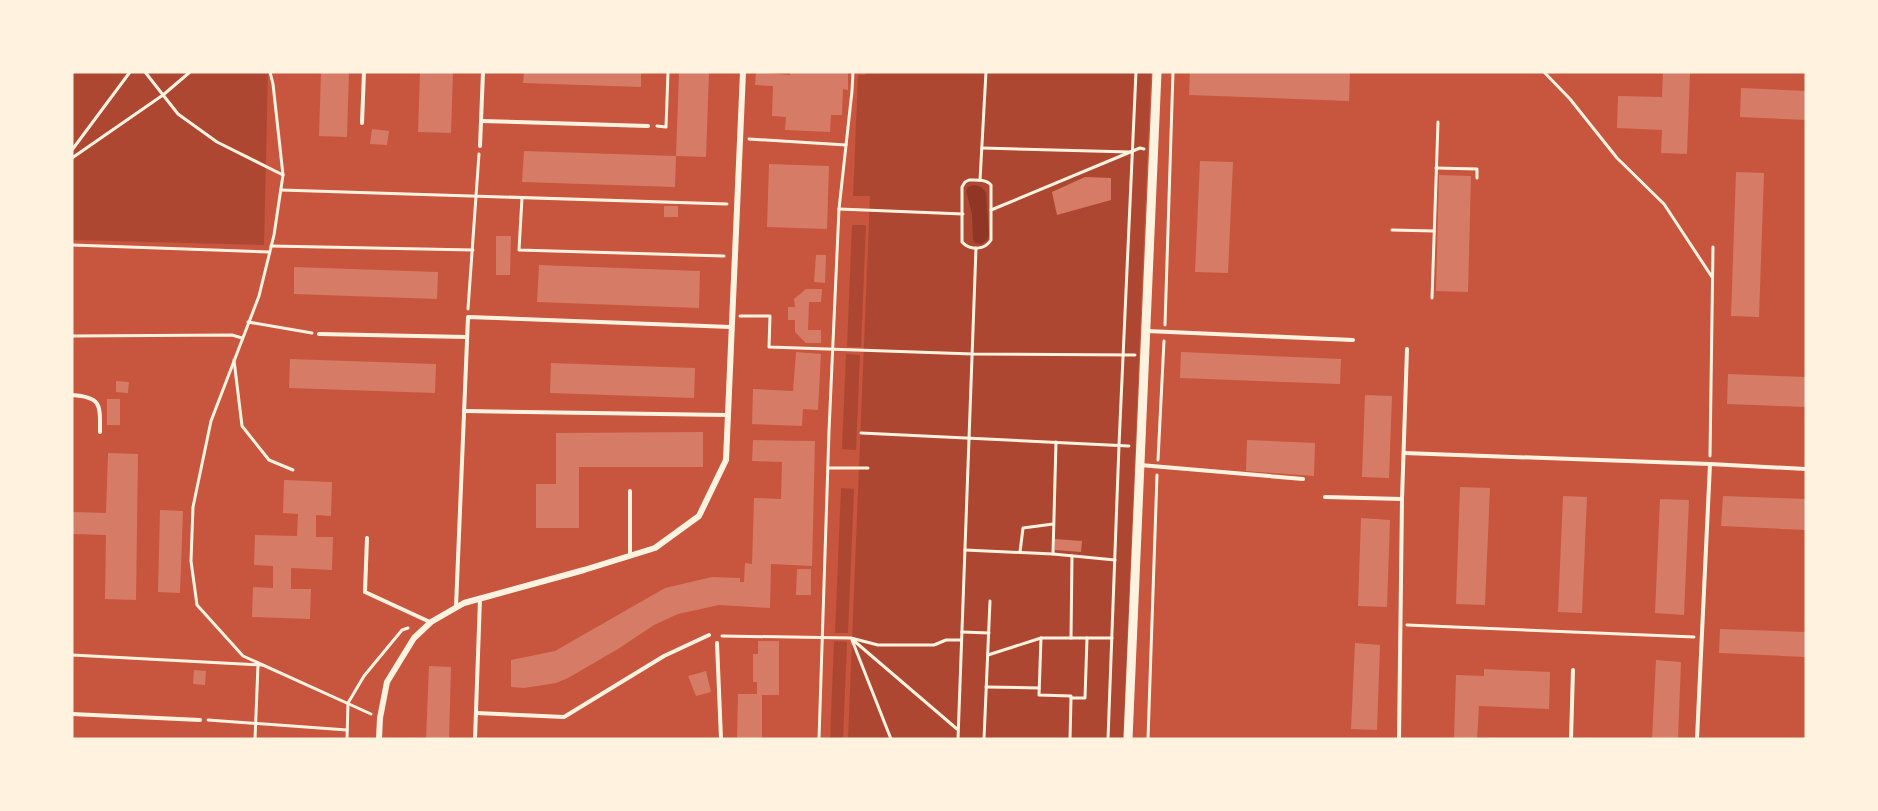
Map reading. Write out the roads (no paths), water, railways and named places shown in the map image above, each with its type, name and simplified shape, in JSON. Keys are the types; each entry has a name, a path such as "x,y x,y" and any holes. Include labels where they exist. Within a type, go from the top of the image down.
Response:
{"street":[{"path":"379,739 380,717 387,682 414,638 431,622 456,607 480,599 655,548 699,516 726,460 743,72"},
{"path":"1128,739 1157,72"}],"lane":[{"path":"362,123 364,72"},
{"path":"480,146 483,72"},
{"path":"481,121 648,126"},
{"path":"456,607 468,317 732,327"},
{"path":"1146,331 1353,340"},
{"path":"319,334 467,337"},
{"path":"1399,739 1402,499 1407,349"},
{"path":"72,395 88,396 95,401 100,411 100,432"},
{"path":"464,411 728,415"},
{"path":"1404,453 1806,469"},
{"path":"1697,739 1710,464"},
{"path":"1140,465 1303,479"},
{"path":"630,491 630,556"},
{"path":"1325,497 1402,499"},
{"path":"367,538 365,592 431,622"},
{"path":"475,739 480,599"},
{"path":"476,713 564,717 664,656 709,635"},
{"path":"717,642 721,739"},
{"path":"1571,739 1573,670"},
{"path":"72,714 200,720"}]}
